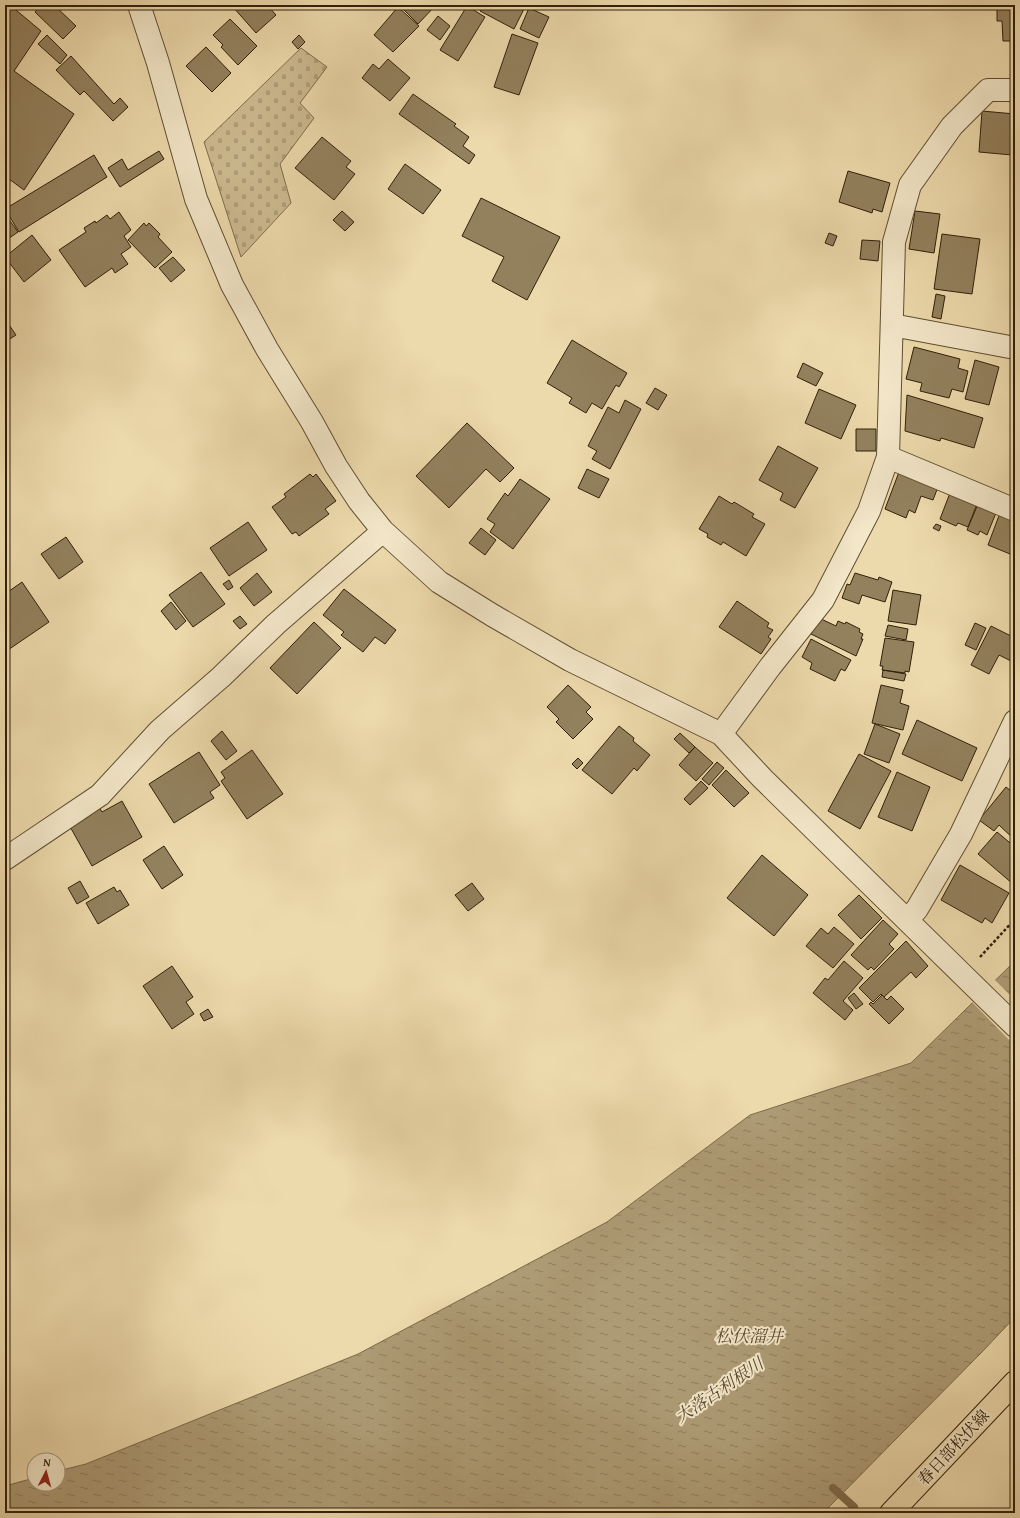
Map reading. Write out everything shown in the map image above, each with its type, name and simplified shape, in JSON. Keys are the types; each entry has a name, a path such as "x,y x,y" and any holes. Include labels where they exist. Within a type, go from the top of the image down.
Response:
{"main road":[{"name":"春日部松伏線","path":"891,1513 1015,1382"}],"street":[{"path":"139,5 158,63 196,199 232,285 267,349 312,422 336,466 359,501 383,531 439,582 492,615 570,660 721,734 762,778 1015,1026"},
{"path":"721,734 770,667 823,600 869,511 888,458 894,242 910,185 952,126 988,90 1015,90"},
{"path":"892,325 1015,348"},
{"path":"888,458 1015,510"},
{"path":"5,859 100,795 160,730 221,677 276,624 383,531"},
{"path":"907,920 917,909 961,834 1015,721"}],"path":[{"path":"978,959 1015,919"}],"green space":[{"path":"301,48 327,67 300,103 314,118 280,164 291,203 241,257 204,142"}],"water":[{"name":"松伏溜井","path":"1015,961 1015,1317 823,1513 5,1513 5,1486 26,1480 26,1492 66,1492 66,1469 86,1464 358,1354 607,1222 750,1115 911,1063"}],"pier":[{"path":"994,979 1015,1000 1015,1046 971,1001"}],"building":[{"path":"5,5 10,5 41,31 14,71 74,114 24,190 5,176"},
{"path":"41,5 54,5 76,26 63,39 35,12"},
{"path":"235,5 267,5 276,15 256,33 233,7"},
{"path":"399,5 436,5 418,24"},
{"path":"483,5 526,5 514,29 480,11"},
{"path":"1015,5 1015,41 1003,41 1002,21 997,21 997,6"},
{"path":"467,6 485,17 458,61 440,50"},
{"path":"398,7 419,26 393,52 374,35"},
{"path":"529,8 549,17 539,38 520,29"},
{"path":"438,16 450,26 440,40 427,30"},
{"path":"230,19 257,46 238,65 221,47 223,45 213,35"},
{"path":"512,34 538,43 519,95 494,87"},
{"path":"47,35 67,55 60,64 38,44"},
{"path":"299,35 305,42 298,49 292,42"},
{"path":"206,47 231,73 212,92 186,66"},
{"path":"71,56 114,104 120,98 128,107 113,121 84,91 80,95 56,70"},
{"path":"388,59 410,78 390,101 362,78 373,64 379,69"},
{"path":"413,94 456,124 454,126 469,137 463,146 475,155 469,164 399,114"},
{"path":"982,111 1015,114 1015,161 1011,161 1012,155 979,152"},
{"path":"322,137 351,161 346,167 355,174 334,200 295,168"},
{"path":"159,151 164,159 120,187 108,168 122,159 128,170"},
{"path":"94,155 107,177 19,232 5,209"},
{"path":"405,164 441,190 423,214 388,189"},
{"path":"848,171 890,183 882,212 873,209 872,213 839,202"},
{"path":"481,198 560,237 527,300 492,281 504,257 462,236"},
{"path":"342,211 354,222 345,231 333,220"},
{"path":"915,211 940,214 934,253 909,249"},
{"path":"119,212 131,230 124,236 131,247 121,254 128,264 115,273 112,268 85,287 59,250 86,232 84,228 95,221 96,223 107,215 110,219"},
{"path":"5,214 18,232 5,241"},
{"path":"144,223 146,226 149,223 160,234 158,237 172,252 155,268 128,240"},
{"path":"829,233 837,236 833,246 825,243"},
{"path":"942,234 980,239 972,294 934,289"},
{"path":"32,235 51,260 24,282 5,257"},
{"path":"862,240 880,241 878,261 860,259"},
{"path":"173,257 185,270 171,282 159,268"},
{"path":"936,294 945,296 941,319 932,317"},
{"path":"5,319 16,335 5,342"},
{"path":"572,340 627,373 619,387 616,385 602,409 592,403 586,413 569,403 572,398 547,383"},
{"path":"914,347 960,359 958,368 968,371 963,392 952,389 949,398 920,391 922,383 906,379"},
{"path":"975,360 999,367 989,405 965,399"},
{"path":"803,363 823,373 816,386 797,377"},
{"path":"655,388 667,395 658,410 646,403"},
{"path":"819,389 856,405 841,439 805,423"},
{"path":"907,395 983,418 974,448 941,438 940,441 905,431"},
{"path":"625,400 641,409 610,469 592,459 597,451 588,446 608,407 619,413"},
{"path":"467,423 514,468 500,482 486,469 449,508 416,476"},
{"path":"856,429 876,429 876,451 856,451"},
{"path":"778,446 818,468 795,508 780,500 783,493 759,480"},
{"path":"587,469 609,479 599,498 578,488"},
{"path":"899,472 938,487 933,500 921,496 915,513 909,510 906,518 885,509"},
{"path":"310,474 313,477 316,474 336,501 325,509 329,514 299,536 296,532 292,534 272,507 286,497 284,494"},
{"path":"520,479 550,499 513,549 490,532 495,524 487,519 505,493 508,496"},
{"path":"950,493 977,504 968,527 958,523 956,526 940,519"},
{"path":"719,496 732,504 734,502 754,514 752,517 765,524 746,556 723,542 721,545 707,537 708,534 699,529"},
{"path":"978,504 996,513 987,535 980,531 978,535 967,530"},
{"path":"1000,513 1015,519 1015,556 988,545"},
{"path":"248,522 267,550 229,576 210,548"},
{"path":"936,524 941,526 939,531 933,528"},
{"path":"481,528 496,540 485,555 469,543"},
{"path":"66,537 83,562 59,579 41,554"},
{"path":"201,572 225,604 193,627 169,595"},
{"path":"257,573 272,592 254,606 240,588"},
{"path":"855,573 878,580 879,577 892,582 885,602 862,595 859,604 842,598 847,584 850,585"},
{"path":"229,580 233,587 228,590 223,584"},
{"path":"22,582 49,622 5,652 5,594"},
{"path":"344,589 396,630 385,644 375,637 363,652 341,635 344,632 323,615"},
{"path":"893,590 921,595 916,625 888,621"},
{"path":"737,601 769,623 767,627 773,630 768,637 771,639 761,654 719,627"},
{"path":"171,602 186,621 176,630 161,611"},
{"path":"240,616 247,624 240,629 233,621"},
{"path":"819,618 836,626 838,621 845,624 846,622 860,629 859,632 863,634 861,639 863,639 856,656 811,634"},
{"path":"314,622 341,648 297,694 270,668"},
{"path":"975,623 986,628 976,650 965,645"},
{"path":"888,625 908,629 906,640 885,636"},
{"path":"991,626 1015,638 1015,663 999,655 989,674 971,665"},
{"path":"885,638 914,642 909,672 905,671 905,673 882,670 883,666 880,666"},
{"path":"811,639 851,660 845,671 841,669 835,681 810,669 812,663 802,657"},
{"path":"883,670 906,674 904,681 882,677"},
{"path":"568,685 591,707 586,712 593,719 573,739 556,722 559,719 547,707"},
{"path":"881,685 903,690 900,703 909,706 903,730 872,723"},
{"path":"917,720 977,748 962,781 902,754"},
{"path":"875,724 900,734 889,763 864,754"},
{"path":"619,726 634,738 633,741 650,755 637,771 634,768 612,794 582,770"},
{"path":"222,731 237,751 226,760 211,741"},
{"path":"680,733 695,747 689,753 674,739"},
{"path":"695,747 713,763 696,781 679,765"},
{"path":"252,750 283,794 247,819 221,781 225,778 221,772"},
{"path":"199,752 220,785 210,792 214,798 174,823 149,784"},
{"path":"859,754 891,771 860,829 828,811"},
{"path":"578,758 583,763 577,769 572,764"},
{"path":"717,762 724,768 709,785 702,779"},
{"path":"726,770 749,793 734,807 712,785"},
{"path":"897,772 930,787 912,831 878,817"},
{"path":"701,781 708,788 690,805 684,799"},
{"path":"1006,787 1015,794 1015,840 999,825 994,831 979,820"},
{"path":"122,801 142,837 92,866 68,823 99,807 102,812"},
{"path":"997,832 1015,847 1015,882 1013,884 978,854"},
{"path":"164,846 183,875 162,889 143,860"},
{"path":"762,855 808,895 774,936 727,898"},
{"path":"960,865 1009,893 992,923 985,918 982,923 941,900"},
{"path":"80,881 89,897 77,904 68,888"},
{"path":"472,883 484,899 468,911 455,895"},
{"path":"114,887 117,892 120,890 129,905 98,924 86,903"},
{"path":"859,895 882,918 861,939 838,915"},
{"path":"883,920 898,934 889,944 894,949 874,970 871,967 868,970 851,955"},
{"path":"834,927 854,944 833,968 806,946 821,928 828,934"},
{"path":"906,941 928,966 916,978 911,972 884,997 881,994 873,1002 859,988"},
{"path":"844,961 863,978 843,1001 853,1010 845,1020 813,993 825,978 828,980"},
{"path":"172,966 193,997 186,1002 194,1014 172,1029 143,986"},
{"path":"854,993 863,1004 856,1009 848,998"},
{"path":"882,995 887,1000 891,996 904,1009 889,1024 869,1004 871,1002 873,1004"},
{"path":"208,1009 213,1017 204,1021 200,1014"}],"waterway":[{"path":"833,1488 854,1507"}],"water label":[{"name":"大落古利根川","path":"719,1390"}]}
